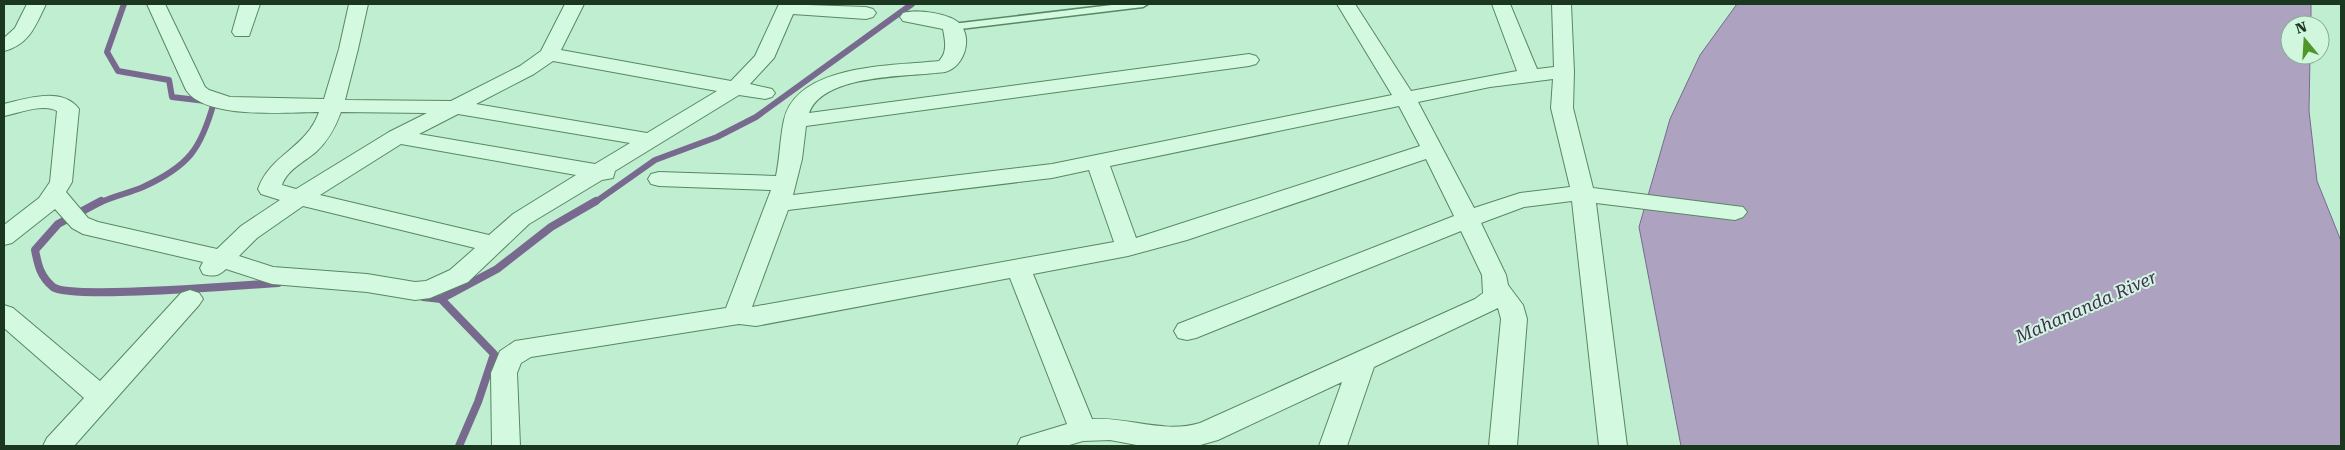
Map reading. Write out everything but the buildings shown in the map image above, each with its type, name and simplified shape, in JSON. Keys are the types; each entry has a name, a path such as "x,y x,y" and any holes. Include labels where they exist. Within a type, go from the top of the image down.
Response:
{"street":[{"path":"4,45 19,37 24,31 36,4"},
{"path":"156,4 196,90 201,96 234,103 454,107 651,140"},
{"path":"242,32 250,4"},
{"path":"358,4 351,42 326,125 319,136 271,181 269,189 299,198 493,244"},
{"path":"216,263 250,232 299,198 397,137 527,70 549,54 574,4"},
{"path":"1031,446 1083,430 1110,428 1161,439 1184,439 1208,432 1484,306 1494,297 1496,287 1494,275 1433,149 1407,98 1346,4"},
{"path":"1500,4 1530,74"},
{"path":"1562,4 1564,72 1562,108 1583,194 1613,446"},
{"path":"4,237 47,203 68,209 91,228 216,263 272,275 367,283 415,292 442,285 459,276 522,219 606,173 651,140 734,89 764,58 787,6 861,9"},
{"path":"739,316 739,306 781,194 792,159 797,108 814,93 846,78 945,66 954,60 956,53 952,27 945,22 910,17"},
{"path":"549,54 734,89 765,93"},
{"path":"797,108 1249,60"},
{"path":"660,179 781,194 993,179 1097,162 1530,74 1564,72"},
{"path":"4,110 55,102 64,104 68,109 61,182 68,209"},
{"path":"397,137 606,173"},
{"path":"506,446 504,373 509,358 524,348 739,316 756,317 1128,248 1178,234 1433,149"},
{"path":"1097,162 1128,248"},
{"path":"1187,331 1468,219 1500,207 1539,196 1583,194 1735,212"},
{"path":"1019,269 1083,430"},
{"path":"1496,287 1510,305 1514,318 1503,446"},
{"path":"58,446 190,299"},
{"path":"4,314 102,398"},
{"path":"1333,446 1363,361"}],"lane":[{"path":"952,27 1143,4"}],"water":[{"name":"Mahananda River","path":"1737,4 2311,4 2311,15 2280,15 2280,65 2310,65 2309,111 2317,181 2341,241 2341,446 1681,446 1639,227 1670,119 1700,55"}],"waterway":[{"path":"99,203 143,187 159,179 182,163 198,144 214,102 172,97 169,80 118,71 107,52 124,4"},
{"path":"594,203 655,160 717,137 756,117 912,4"},
{"path":"101,201 58,224 35,250 42,274 53,287 66,291 123,292 278,283"},
{"path":"441,299 497,269 551,227 596,201"},
{"path":"423,297 441,299"},
{"path":"441,299 494,354 478,402 459,446"}]}
